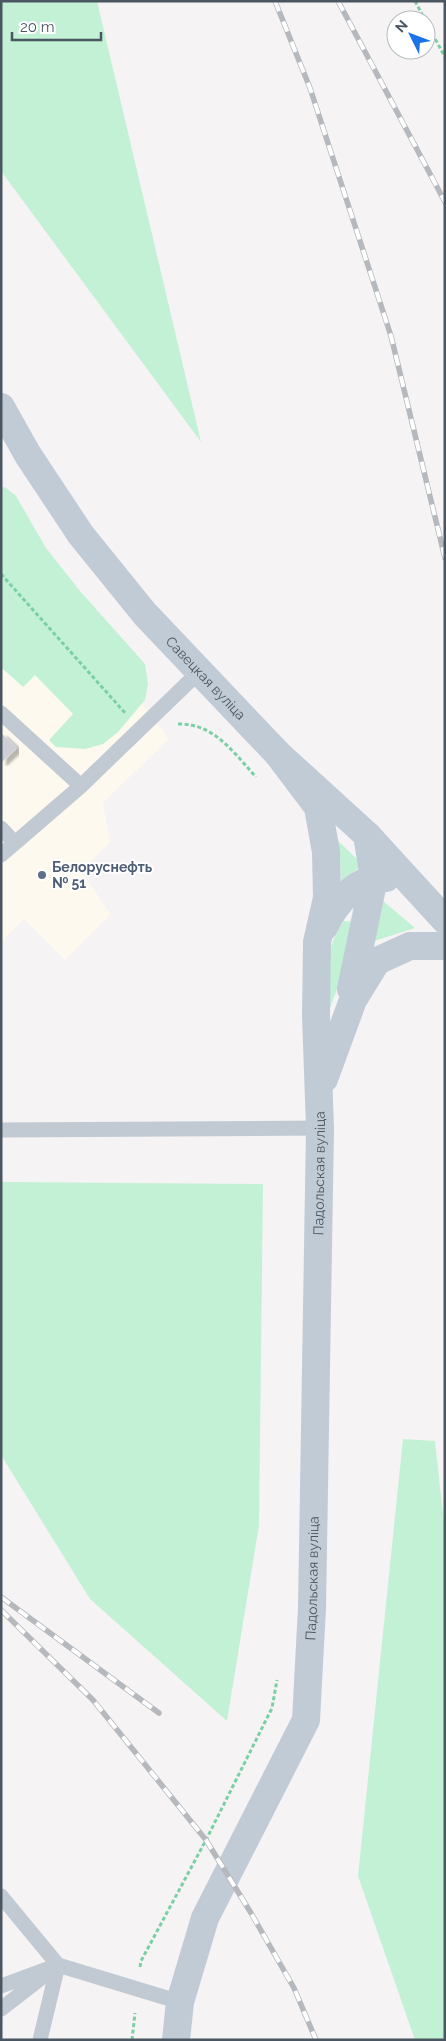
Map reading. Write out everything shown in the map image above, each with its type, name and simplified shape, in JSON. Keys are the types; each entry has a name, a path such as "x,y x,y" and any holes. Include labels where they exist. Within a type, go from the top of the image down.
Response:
{"main road":[{"name":"Савецкая вуліца","path":"1,407 28,455 81,535 145,614 278,754 367,835 445,920"},
{"name":"Падольская вуліца","path":"176,2040 180,2002 205,1918 306,1720 312,1608 320,1128 316,1015 317,942 327,898 326,852 318,807 278,754"},
{"path":"342,1030 374,878 367,835"},
{"path":"317,942 331,914 351,889 374,878 396,879 425,898"},
{"name":"Падольская вуліца","path":"320,1090 353,1000 377,961 410,946 445,946"}],"lane":[{"path":"1,855 82,786 200,671"},
{"path":"1,713 82,786"},
{"path":"1,828 15,843"},
{"path":"1,1130 320,1128"},
{"path":"1,1896 58,1965 180,2002"},
{"path":"1,1986 58,1965"},
{"path":"1,2008 58,1965"},
{"path":"40,2040 58,1965"}],"path":[{"path":"436,41 445,57"},
{"path":"1,574 140,730"},
{"path":"175,724 192,724 216,734 260,782"},
{"path":"132,2040 141,1961 206,1840 272,1708 279,1671"}],"shaded area":[{"path":"1,516 169,739 103,803 110,842 81,871 111,914 65,960 24,919 1,942"}],"green space":[{"path":"1,1 97,1 201,442 1,171"},
{"path":"5,487 16,496 46,548 80,591 145,664 148,684 145,700 118,732 103,744 85,749 56,747 49,740 73,714 35,675 23,687 3,669 1,670 1,488"},
{"path":"331,834 363,865 341,881 340,856"},
{"path":"382,900 415,928 374,941"},
{"path":"344,921 355,922 351,952 325,1021 329,956 337,932"},
{"path":"1,1182 263,1184 259,1525 227,1721 90,1599 1,1455"},
{"path":"403,1439 435,1441 445,1532 445,2040 415,2040 358,1876"}],"building":[{"path":"1,733 17,748 1,763"}],"railway":[{"path":"275,1 310,88 391,336 445,558"},
{"path":"338,1 445,202"},
{"path":"1,1597 159,1713"},
{"path":"1,1610 93,1700 206,1840 294,1988 316,2040"}],"place":[{"name":"Белоруснефть № 51","path":"42,875"}]}
